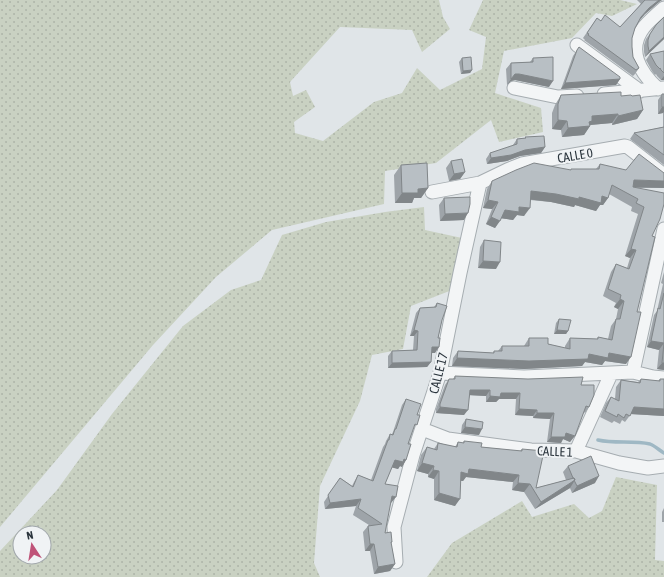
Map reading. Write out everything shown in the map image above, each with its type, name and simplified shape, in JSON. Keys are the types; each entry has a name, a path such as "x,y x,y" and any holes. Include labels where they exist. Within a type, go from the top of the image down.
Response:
{"street":[{"path":"661,89 649,81 639,66 636,59 635,50 638,38 643,28 664,8"},
{"path":"577,45 640,91"},
{"path":"514,88 558,97 661,89"},
{"name":"CALLE 0","path":"432,192 480,183 522,164 625,146 664,176"},
{"name":"CALLE 17","path":"396,562 394,527 413,455 440,373 480,183"},
{"path":"633,372 660,263 664,229"},
{"path":"440,373 524,377 633,372 664,378"},
{"path":"576,451 611,374"},
{"name":"CALLE 1","path":"422,429 448,439 531,450 576,451 619,463 648,468 664,466"}],"green space":[{"path":"0,0 439,0 443,17 450,29 422,52 412,30 340,27 290,82 293,96 306,90 315,107 294,122 295,133 323,141 374,102 402,93 417,68 440,90 482,69 486,37 469,30 483,0 620,0 637,4 612,16 596,13 572,38 504,51 495,93 541,108 543,132 499,142 491,120 436,163 385,171 384,204 272,230 216,277 153,345 0,527"},
{"path":"424,207 425,230 462,238 452,290 411,306 403,349 372,355 360,401 320,486 314,563 320,577 0,577 0,551 12,538 12,565 52,565 52,525 24,525 57,490 112,414 183,326 231,290 261,280 282,235 326,222"},
{"path":"616,477 657,485 655,560 664,561 664,577 427,577 452,543 522,501 532,517 574,504 589,518 602,511"}],"building":[{"path":"645,0 659,0 641,17 635,28 632,38 632,47 633,57 639,68 636,70 587,33 597,18 601,21 605,15 620,27"},
{"path":"664,17 664,37 649,51 648,40 650,34"},
{"path":"579,47 620,77 620,79 565,83"},
{"path":"664,51 664,73 656,65 650,54"},
{"path":"471,57 472,70 463,71 462,58"},
{"path":"553,57 553,81 519,74 515,74 511,79 511,63 533,62 533,58"},
{"path":"621,92 621,96 640,95 643,110 618,116 618,114 592,116 592,121 589,122 590,126 568,128 567,121 558,120 558,104 561,95"},
{"path":"662,94 664,94 664,107 662,107"},
{"path":"664,127 664,155 634,133"},
{"path":"544,136 545,147 491,158 490,153 517,144 517,139"},
{"path":"639,154 664,173 664,181 634,180 633,187 664,193 664,204 660,219 652,236 655,237 637,312 641,312 631,357 609,353 608,358 589,354 588,359 529,361 457,358 458,351 494,353 494,351 502,351 502,346 529,346 529,338 548,338 548,344 570,349 570,338 598,339 598,337 612,340 616,319 620,319 624,301 620,299 621,295 608,289 616,264 629,269 636,250 631,249 644,207 636,203 638,199 612,185 608,198 602,196 601,203 579,197 579,199 531,191 530,208 519,207 519,212 505,210 500,221 491,217 498,202 488,200 492,181 534,163 571,170 599,169 600,164 626,170"},
{"path":"462,159 465,172 454,174 451,161"},
{"path":"427,163 428,188 418,189 418,193 402,193 401,165"},
{"path":"470,197 468,213 445,214 444,198"},
{"path":"484,240 501,242 500,262 483,261"},
{"path":"664,293 664,343 651,341 658,308 660,309"},
{"path":"437,303 447,306 438,338 440,338 439,347 432,347 431,362 392,363 392,351 417,350 418,331 414,330 420,308 436,307"},
{"path":"559,319 571,320 568,331 557,330"},
{"path":"664,343 664,363 662,363"},
{"path":"455,376 528,379 583,377 581,385 594,385 594,395 589,407 586,406 575,436 566,433 565,437 551,437 554,413 537,413 537,410 519,409 520,393 501,393 500,397 490,396 490,390 470,390 468,410 440,407 449,379 455,379"},
{"path":"641,379 660,381 660,379 664,379 664,409 634,407 630,416 626,414 624,418 618,414 617,417 605,411 611,397 619,401 621,380 640,383"},
{"path":"406,399 421,404 417,415 420,415 408,444 411,444 406,460 404,459 403,462 395,460 385,484 398,486 396,497 392,496 385,533 391,532 391,542 395,564 378,567 374,544 370,544 368,526 382,524 358,508 361,499 330,503 328,495 340,478 353,487 358,475 373,481 390,434 393,435 396,429"},
{"path":"466,419 483,422 482,429 465,427"},
{"path":"464,441 482,443 481,447 522,451 522,449 544,451 536,488 574,478 575,480 541,502 530,484 518,483 519,475 469,469 468,474 461,472 460,499 439,493 439,471 433,470 434,466 422,463 427,447 437,450 438,443 457,447 458,442 464,443"},
{"path":"591,456 599,476 577,486 568,466"}],"waterway":[{"path":"598,440 650,444 664,453"}]}
